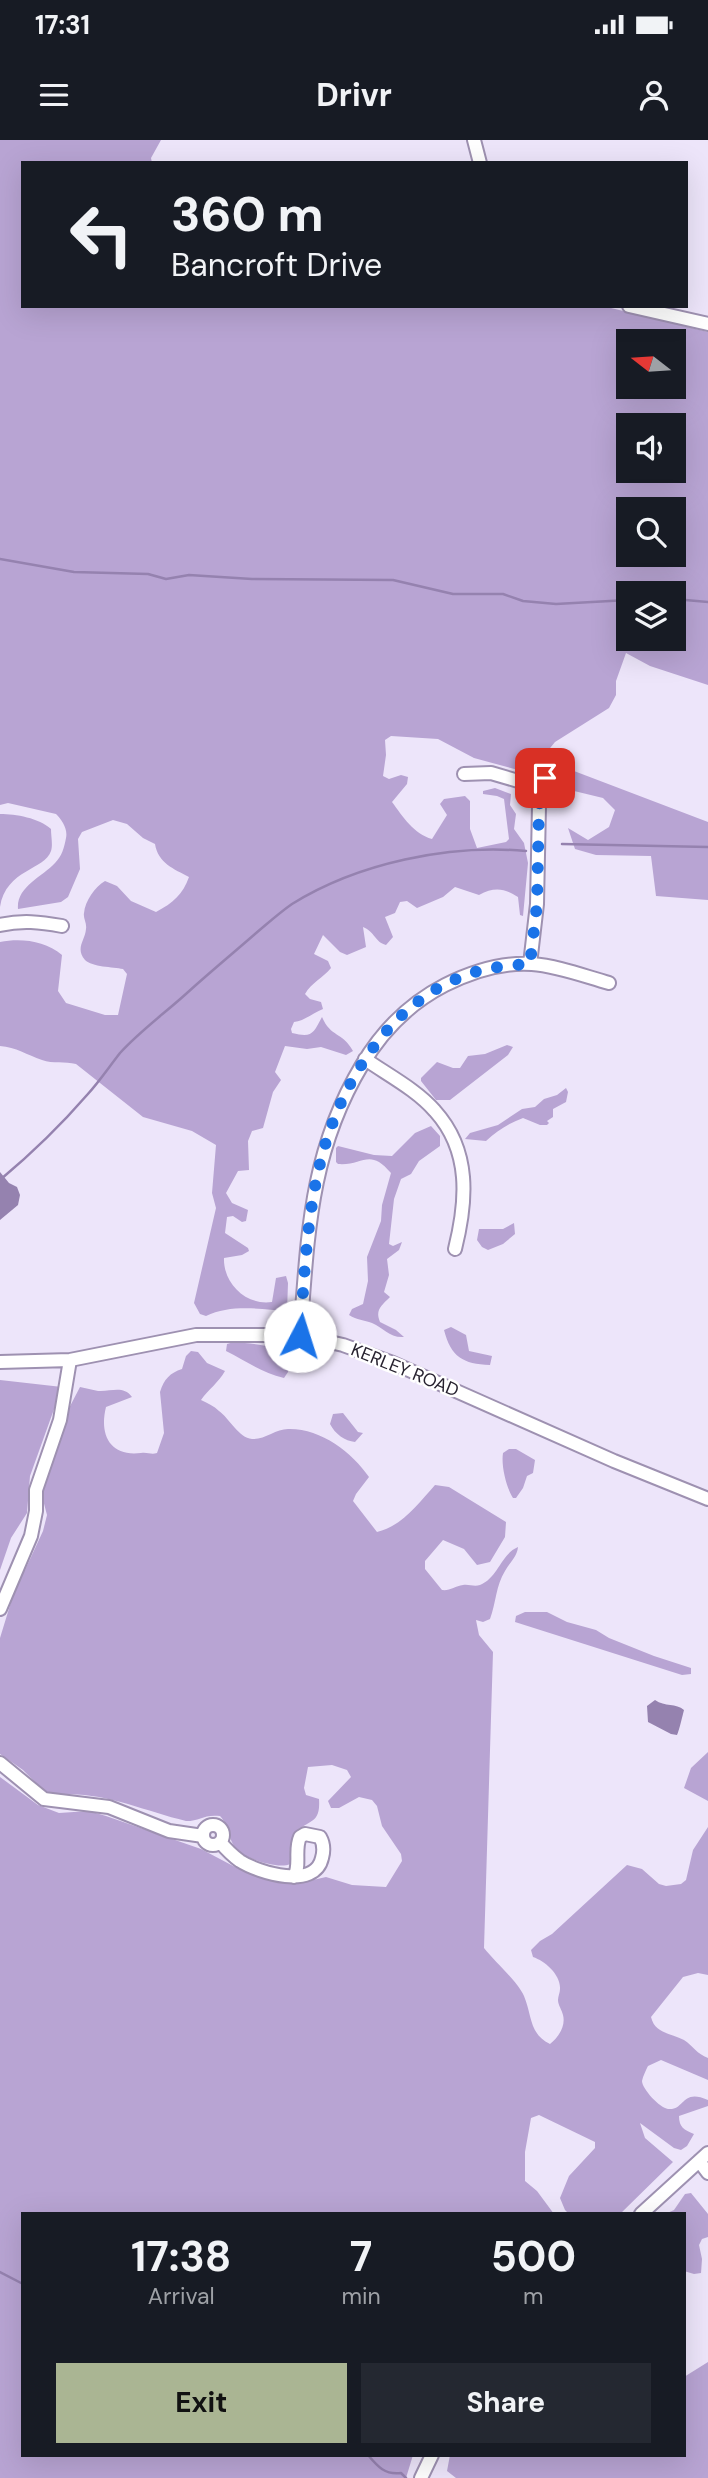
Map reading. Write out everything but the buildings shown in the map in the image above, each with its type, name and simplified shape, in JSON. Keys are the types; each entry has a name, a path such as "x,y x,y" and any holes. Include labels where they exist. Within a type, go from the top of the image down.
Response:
{"street":[{"path":"474,140 479,161"},
{"path":"638,308 708,324"},
{"path":"464,774 491,773 543,783 539,806 537,904 530,964"},
{"path":"0,926 43,921 62,926"},
{"path":"300,1336 313,1199 321,1157 337,1110 365,1059 403,1014 436,989 489,968 530,964 609,983"},
{"path":"365,1059 436,1111 454,1142 465,1190 462,1222 454,1249"},
{"name":"KERLEY ROAD","path":"0,1362 70,1360 196,1335 300,1336 343,1345 393,1363 614,1461 708,1499"},
{"path":"0,1609 31,1536 36,1511 36,1490 60,1420 70,1360"},
{"path":"0,1763 44,1799 109,1807 169,1830 203,1836 206,1827 216,1825 223,1833 220,1842 240,1861 254,1868 294,1877"},
{"path":"643,2212 704,2157 708,2173"},
{"path":"421,2478 431,2457"}],"shaded area":[{"path":"0,140 161,140 152,161 21,161 21,308 611,308 708,332 708,685 650,666 626,653 616,681 616,695 609,708 555,742 546,753 542,767 529,773 474,758 438,739 391,736 385,740 383,776 389,779 401,775 408,777 407,784 392,802 409,824 426,837 432,839 447,815 440,804 444,799 465,796 470,801 470,829 477,848 506,842 509,839 504,799 483,794 483,791 495,788 511,794 510,805 516,814 514,829 524,843 528,863 523,916 520,915 518,897 508,892 494,890 479,895 455,887 443,897 417,908 407,901 400,902 395,913 385,917 393,937 386,945 363,927 366,947 347,955 340,952 323,935 314,954 328,961 331,968 305,994 310,999 321,1002 323,1009 294,1022 292,1033 308,1035 322,1017 325,1024 345,1040 353,1051 346,1055 321,1047 307,1049 285,1046 275,1072 281,1080 273,1092 263,1128 252,1131 248,1141 249,1170 238,1171 226,1193 232,1203 248,1210 246,1221 242,1222 233,1216 227,1217 225,1233 249,1251 224,1258 227,1276 245,1296 262,1302 272,1302 276,1278 286,1276 287,1311 235,1309 206,1316 200,1314 194,1303 216,1208 212,1193 216,1145 192,1131 143,1117 76,1064 46,1061 0,1046 0,942 33,942 55,950 62,955 58,991 66,1003 105,1015 118,1015 127,974 123,969 88,962 82,956 81,944 86,929 84,913 88,899 105,881 117,886 131,901 156,912 177,898 189,877 163,861 155,844 127,824 113,820 82,832 78,839 80,869 68,897 61,902 18,909 18,901 25,888 50,868 62,852 66,831 56,814 8,803 0,805"},
{"path":"574,771 708,822 708,900 656,896 651,856 596,855 575,849 568,828 588,840 609,827 615,810 603,798 570,790 563,779"},
{"path":"0,814 27,817 46,825 51,829 52,843 47,857 10,885 0,907"},
{"path":"507,1045 513,1047 508,1055 450,1100 436,1100 421,1081 437,1062 460,1068 468,1056 485,1054"},
{"path":"566,1088 566,1102 553,1109 553,1117 547,1121 547,1125 523,1118 486,1141 465,1139 470,1133 498,1125 522,1109 535,1107 544,1099 557,1095"},
{"path":"431,1126 440,1136 440,1146 419,1161 411,1174 401,1179 394,1199 389,1244 393,1246 402,1242 399,1250 387,1259 389,1275 384,1292 390,1297 378,1314 380,1322 404,1337 399,1337 349,1315 352,1309 363,1304 368,1281 367,1257 381,1221 382,1205 391,1173 371,1159 338,1164 336,1148 338,1146 374,1155 392,1156 415,1133"},
{"path":"0,1172 9,1183 17,1187 20,1195 18,1205 0,1220"},
{"path":"514,1223 515,1234 503,1244 488,1250 477,1240 479,1229 503,1229"},
{"path":"451,1327 466,1335 469,1351 492,1356 490,1365 465,1361 455,1353 444,1330"},
{"path":"234,1342 263,1346 283,1353 289,1358 288,1372 284,1378 276,1376 226,1351 227,1344"},
{"path":"191,1351 198,1352 207,1363 225,1371 201,1400 217,1409 247,1438 261,1438 284,1429 300,1430 323,1437 354,1459 369,1477 353,1501 377,1532 402,1520 435,1485 449,1487 506,1522 505,1537 490,1562 477,1565 464,1549 443,1540 425,1561 425,1569 442,1590 463,1585 478,1586 486,1582 507,1555 518,1547 500,1582 490,1619 483,1622 476,1620 479,1635 493,1652 484,1948 521,1990 532,2023 543,2040 550,2044 562,2027 564,2019 558,2000 560,1984 551,1969 533,1957 531,1950 627,1865 642,1869 659,1884 681,1884 686,1880 693,1850 708,1827 708,1975 698,1973 683,1977 651,2017 660,2030 684,2040 708,2058 708,2080 661,2060 648,2066 642,2081 648,2093 665,2108 673,2109 693,2097 708,2100 708,2106 679,2116 683,2128 694,2134 687,2146 681,2150 674,2148 640,2123 645,2138 673,2162 622,2212 565,2210 560,2198 569,2176 595,2148 595,2142 539,2115 531,2118 525,2152 525,2181 537,2191 553,2212 21,2212 21,2457 412,2457 406,2478 0,2478 0,1777 38,1805 59,1813 89,1811 106,1816 201,1849 265,1879 300,1883 326,1877 352,1885 386,1887 402,1861 401,1854 382,1826 377,1806 372,1800 359,1797 339,1808 331,1808 328,1801 351,1777 347,1770 332,1765 308,1767 304,1788 306,1795 319,1799 319,1808 315,1818 293,1837 290,1864 277,1865 251,1859 238,1850 220,1816 186,1821 101,1797 66,1794 49,1796 23,1770 0,1754 0,1638 19,1576 25,1570 43,1531 47,1515 42,1496 67,1412 80,1387 98,1391 125,1391 132,1397 106,1407 104,1427 109,1442 121,1451 157,1453 164,1433 160,1392 168,1377 182,1369 186,1356"},
{"path":"0,1380 62,1387 30,1476 27,1513 11,1538 0,1570"},
{"path":"343,1413 358,1432 363,1433 355,1442 341,1436 330,1424 333,1414"},
{"path":"516,1449 535,1460 533,1473 527,1476 516,1498 510,1493 503,1470 503,1453"},
{"path":"525,1612 547,1612 567,1622 596,1630 654,1656 691,1668 691,1674 682,1675 515,1622 516,1616"},
{"path":"655,1700 684,1710 677,1735 648,1722 647,1706"},
{"path":"708,1752 708,1801 684,1788 691,1768"},
{"path":"691,2193 708,2214 708,2237 702,2239 699,2245 701,2273 686,2272 686,2212 670,2212 674,2210 685,2194"},
{"path":"708,2362 708,2478 456,2478 447,2471 450,2457 686,2457 686,2376"}],"waterway":[{"path":"0,559 74,572 148,574 166,579 189,575 252,579 393,580 453,594 503,594 523,601 556,604 616,601"},
{"path":"686,600 708,602"},
{"path":"562,844 708,847"},
{"path":"0,1180 67,1117 136,1037 292,904 346,877 405,860 466,851 526,851"},
{"path":"0,2272 21,2283"},
{"path":"370,2457 382,2469 390,2473 401,2473 406,2478"}],"route":[{"path":"300,1336 313,1199 321,1157 337,1110 365,1059 403,1014 436,989 489,968 530,964 537,904 539,806 545,778"}]}
